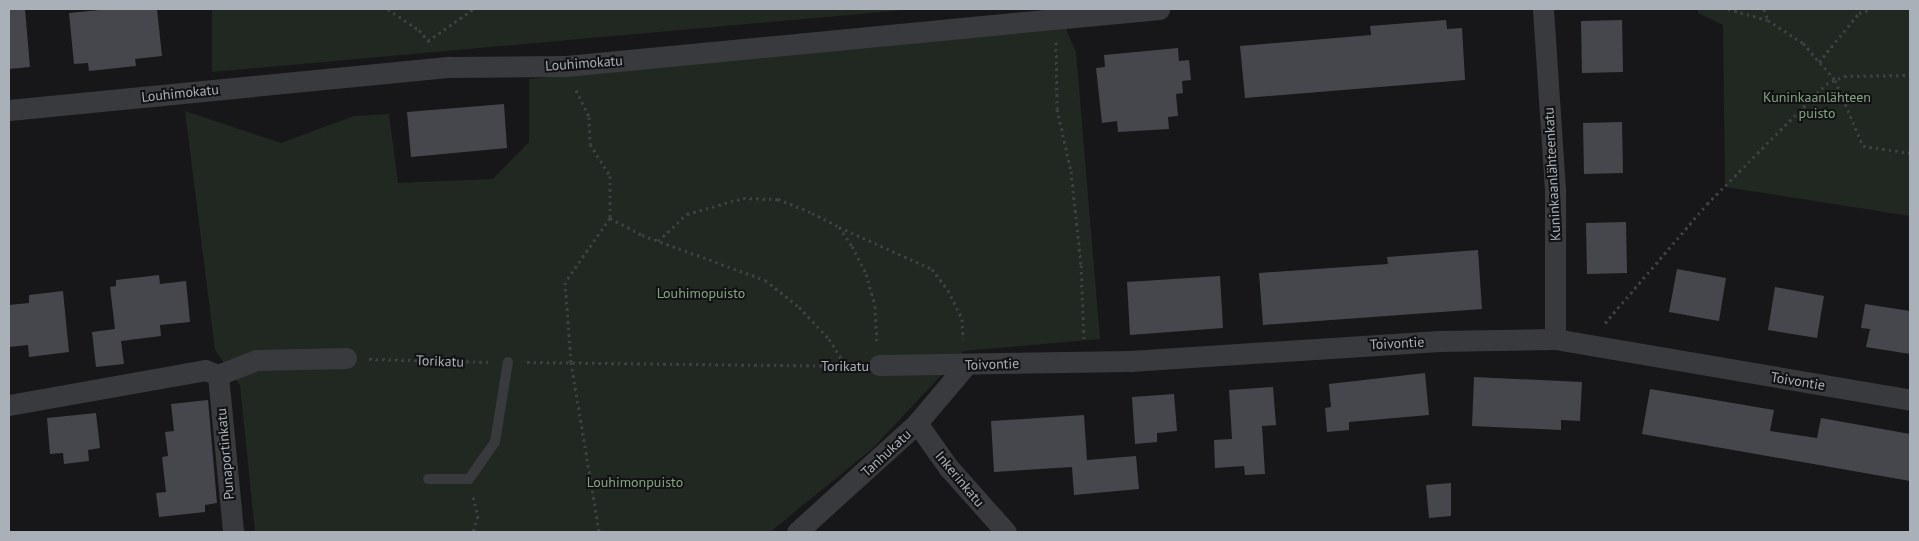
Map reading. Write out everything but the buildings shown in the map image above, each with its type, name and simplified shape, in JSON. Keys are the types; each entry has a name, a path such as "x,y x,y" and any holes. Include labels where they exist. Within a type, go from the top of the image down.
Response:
{"street":[{"name":"Louhimokatu","path":"9,110 450,67 566,66 1075,13 1159,9"},
{"name":"Kuninkaanlähteenkatu","path":"1543,9 1555,188 1555,339"},
{"name":"Toivontie","path":"879,365 1084,362 1439,341 1555,339 1910,400"},
{"path":"9,406 205,370 218,375 256,360 346,358"},
{"name":"Tanhukatu","path":"797,532 917,423 966,365"},
{"name":"Punaportinkatu","path":"218,375 233,532"},
{"name":"Inkerinkatu","path":"917,423 948,467 1006,532"}],"lane":[{"path":"428,479 468,479 495,442 508,362"}],"path":[{"path":"388,9 419,30 450,67"},
{"path":"428,41 473,9"},
{"path":"1728,9 1768,20 1803,43 1835,80 1863,146 1910,153"},
{"path":"1764,9 1768,20"},
{"path":"1820,62 1859,13 1871,9"},
{"path":"1055,55 1057,109 1071,171 1081,265 1084,362"},
{"path":"566,66 589,118 590,144 610,176 610,218 565,282 571,362 599,532"},
{"path":"1591,346 1606,322 1707,204 1826,84 1844,76 1910,75"},
{"path":"658,241 687,214 743,198 778,199 932,269 948,290 962,319 966,365"},
{"path":"610,218 658,241 765,280 799,307 830,340 846,366"},
{"path":"839,227 852,246 866,274 875,306 879,365"},
{"name":"Torikatu","path":"346,358 508,362 879,365"},
{"path":"468,479 478,516 473,532"}],"green space":[{"path":"212,9 915,9 212,72"},
{"name":"Kuninkaanlähteen puisto","path":"1698,9 1910,9 1910,216 1725,187 1723,25 1698,13"},
{"name":"Louhimopuisto","path":"1066,29 1076,52 1100,339 964,351 872,449 770,532 255,532 240,385 215,350 185,111 281,143 354,116 389,114 398,183 493,179 529,142 529,79"}],"park label":[{"name":"Louhimonpuisto","path":"635,482"}]}
